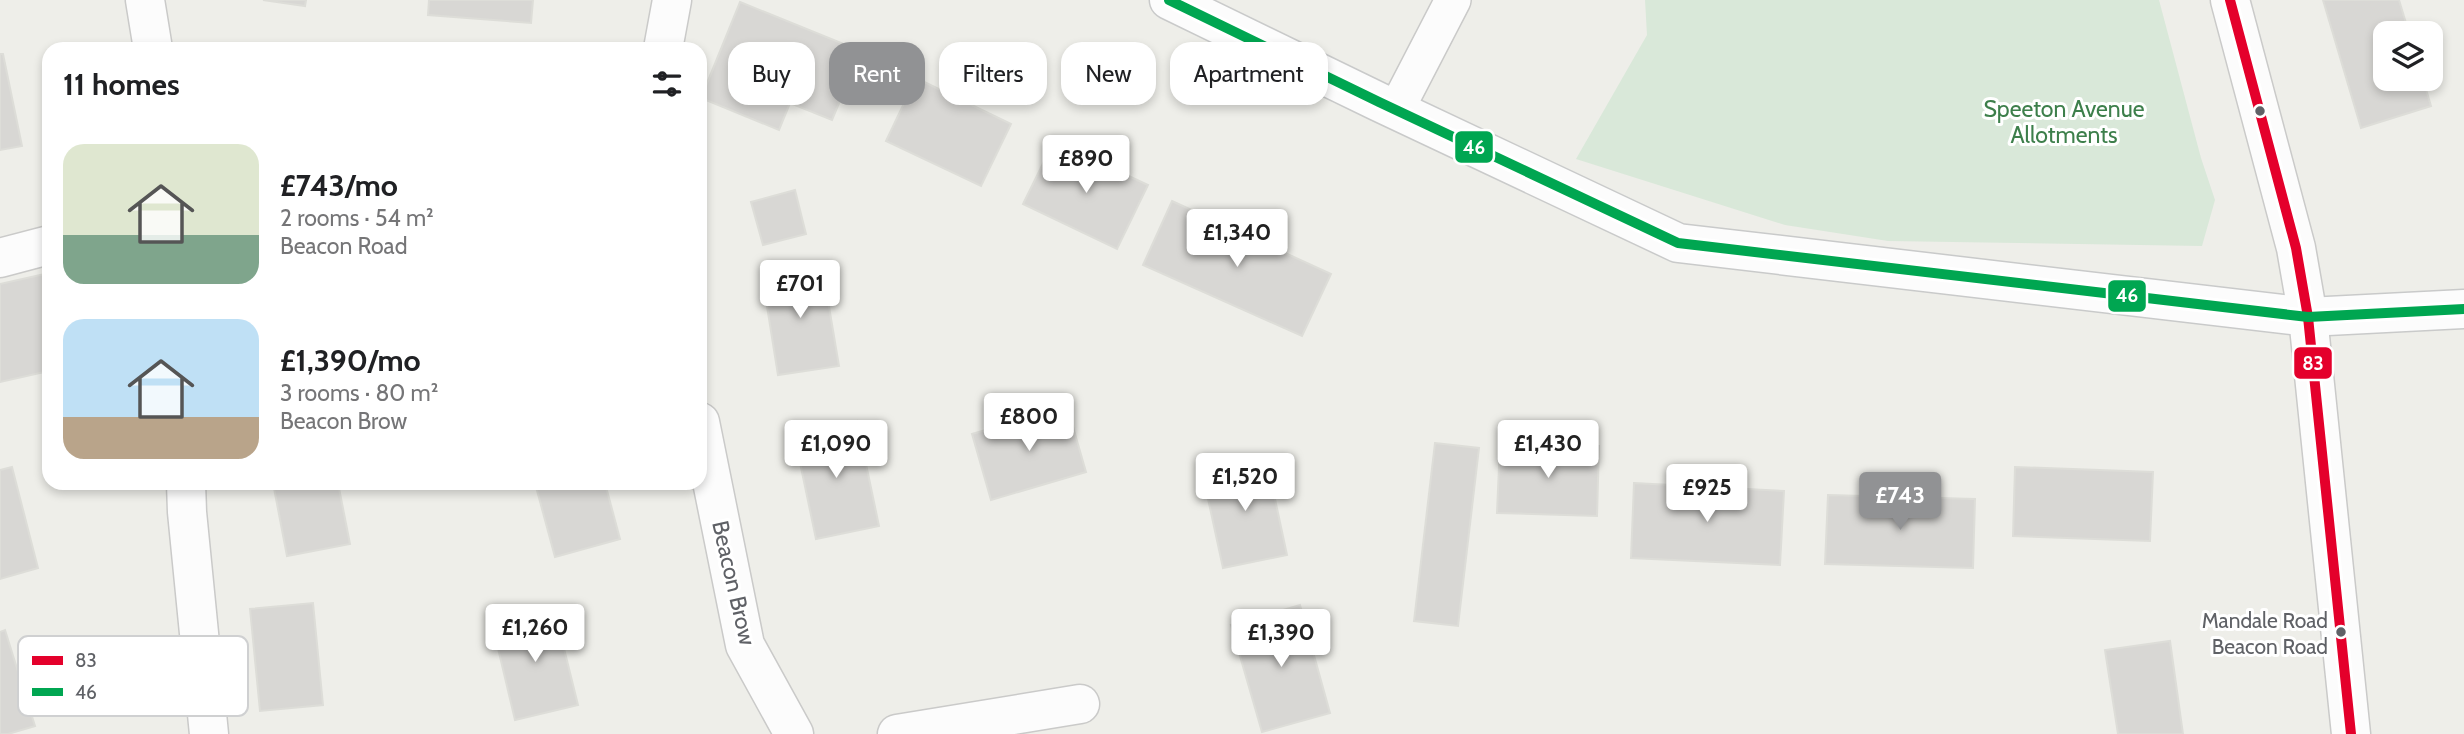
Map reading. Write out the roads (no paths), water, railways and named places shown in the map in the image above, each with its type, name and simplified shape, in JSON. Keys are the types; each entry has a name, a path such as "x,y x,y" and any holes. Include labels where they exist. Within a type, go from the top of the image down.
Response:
{"street":[{"path":"145,0 152,42"},
{"path":"664,42 672,0"},
{"path":"1169,0 1678,243 2308,317 2464,309"},
{"path":"2230,0 2296,248 2308,317 2351,734"},
{"path":"0,258 42,247"},
{"name":"Beacon Brow","path":"707,457 745,645 794,734"},
{"path":"186,490 199,636"},
{"path":"897,734 1080,704"},
{"path":"207,716 209,734"}],"lane":[{"path":"1396,110 1452,0"}],"place":[{"name":"Mandale Road Beacon Road","path":"2341,632"}],"park label":[{"name":"Speeton Avenue Allotments","path":"2064,122"}]}
